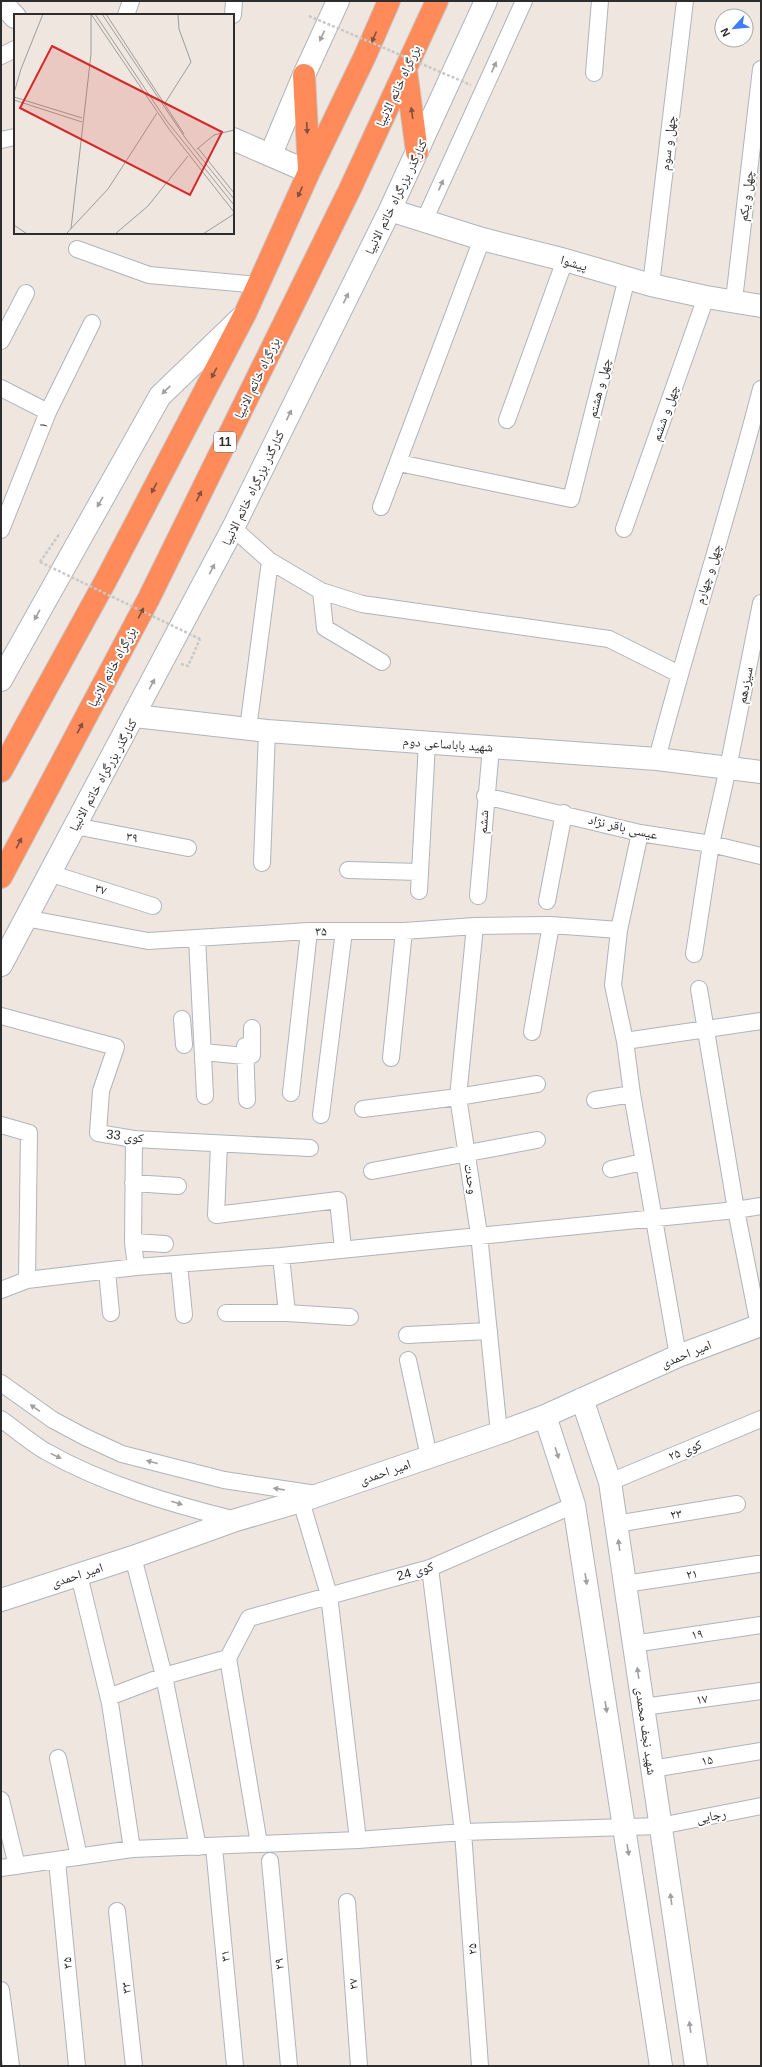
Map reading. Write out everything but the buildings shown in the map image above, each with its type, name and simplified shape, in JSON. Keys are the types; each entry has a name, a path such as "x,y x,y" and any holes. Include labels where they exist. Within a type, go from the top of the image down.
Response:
{"highway":[{"path":"1,771 106,580 245,314 309,172 365,56 389,1"},
{"name":"بزرگراه خاتم الانبیا","path":"1,877 149,598 350,189 437,1"},
{"path":"406,70 418,152"},
{"path":"304,75 309,172"}],"main road":[{"path":"271,154 304,75 338,1"},
{"name":"کنارگذر بزرگراه خاتم الانبیا","path":"1,965 49,873 135,716 233,528 418,152 486,1"},
{"path":"1,2 14,16"},
{"path":"234,139 271,154 309,172"},
{"name":"پیشوا","path":"390,210 482,239 565,260 651,285 706,297 734,300 761,306"},
{"path":"1,680 75,545 160,396 245,314"},
{"name":"شهید باباساعی دوم","path":"135,716 258,730 658,759 761,772"},
{"path":"1,942 30,909"},
{"name":"امیر احمدی","path":"1,1600 79,1575 236,1520 309,1498 499,1433 545,1416 678,1356 760,1326"},
{"name":"شهید نجف محمدی","path":"582,1398 610,1482 696,2066"},
{"path":"545,1416 574,1505 661,2066"}],"street":[{"path":"126,14 131,1"},
{"path":"233,14 234,1"},
{"path":"424,221 524,1"},
{"path":"594,73 600,1"},
{"name":"چهل و سوم","path":"651,285 685,1"},
{"path":"1,56 14,49"},
{"name":"چهل و یکم","path":"734,300 761,68"},
{"path":"1,140 14,137"},
{"path":"381,507 399,463 482,239"},
{"path":"77,249 149,275 258,285"},
{"path":"508,420 565,260"},
{"name":"چهل و هشتم","path":"399,463 571,499 627,278"},
{"path":"1,341 26,293"},
{"name":"چهل و ششم","path":"624,529 706,297"},
{"name":"۱","path":"2,526 48,412 92,323"},
{"path":"1,388 48,412"},
{"name":"چهل و چهارم","path":"658,759 679,674 748,441 761,389"},
{"path":"233,528 270,561 321,591 362,604 609,639 679,674"},
{"path":"262,863 258,730 270,561"},
{"path":"321,591 325,628 382,662"},
{"name":"سیزدهم","path":"694,954 710,844 728,768 761,603"},
{"path":"419,892 427,743"},
{"name":"ششم","path":"478,896 485,796 491,747"},
{"name":"عیسی باقر نژاد","path":"485,796 564,813 640,833 710,844 761,856"},
{"path":"547,901 564,813"},
{"name":"۳۹","path":"75,826 188,848"},
{"path":"640,833 619,930 613,985 625,1041 643,1162 678,1356"},
{"path":"348,870 420,872"},
{"name":"۳۷","path":"49,873 153,906"},
{"name":"۳۵","path":"30,909 148,941 309,931 404,931 475,926 551,925 619,930"},
{"path":"532,1032 551,925"},
{"name":"وحدت","path":"475,926 458,1097 480,1234 499,1433"},
{"path":"291,1093 309,931"},
{"path":"391,1058 404,931"},
{"path":"321,1115 344,932"},
{"path":"197,938 205,1096"},
{"path":"699,990 736,1210 760,1326"},
{"name":"کوی 33","path":"1,1016 116,1047 101,1091 98,1133 134,1139 310,1148"},
{"path":"182,1019 181,1045 245,1051 252,1055 252,1028"},
{"path":"625,1041 761,1021"},
{"path":"245,1051 247,1100"},
{"path":"363,1109 458,1097 536,1084"},
{"path":"595,1100 632,1094"},
{"path":"1,1125 29,1133 27,1280"},
{"path":"134,1139 133,1242 136,1267"},
{"path":"372,1171 537,1140"},
{"path":"219,1144 216,1215 338,1200 343,1249"},
{"path":"611,1169 643,1162"},
{"path":"133,1183 178,1186"},
{"path":"1,1290 27,1280 136,1267 281,1256 480,1234 736,1210 761,1206"},
{"path":"133,1242 165,1244"},
{"path":"281,1256 287,1313"},
{"path":"179,1264 184,1315"},
{"path":"108,1271 111,1313"},
{"path":"226,1313 287,1313 350,1317"},
{"path":"407,1335 489,1331"},
{"path":"408,1360 429,1457"},
{"path":"1,1383 53,1420 122,1454 224,1480 309,1498 329,1595 358,1840"},
{"path":"1,1419 45,1450 100,1477 146,1494 236,1520"},
{"name":"کوی ۲۵","path":"610,1482 761,1419"},
{"name":"۲۳","path":"616,1524 737,1504"},
{"name":"کوی 24","path":"228,1658 249,1618 430,1568 574,1505"},
{"path":"133,1556 164,1676 198,1847"},
{"name":"۲۱","path":"625,1584 758,1564"},
{"name":"۲۵","path":"430,1568 463,1832 480,2066"},
{"path":"79,1575 109,1697 132,1849"},
{"name":"۱۹","path":"634,1644 761,1625"},
{"path":"109,1697 164,1676 228,1658 259,1844"},
{"name":"۱۷","path":"643,1707 761,1691"},
{"name":"۱۵","path":"652,1770 761,1751"},
{"path":"58,1758 79,1857"},
{"path":"1,1800 9,1867"},
{"name":"رجایی","path":"9,1867 132,1849 214,1847 358,1840 463,1832 660,1826 761,1806"},
{"name":"۳۱","path":"214,1847 235,2066"},
{"name":"۳۵","path":"57,1861 77,2066"},
{"name":"۲۹","path":"270,1861 289,2066"},
{"name":"۲۷","path":"347,1902 359,2066"},
{"name":"۳۳","path":"117,1911 134,2066"},
{"path":"1,1990 11,2066"}],"path":[{"path":"309,16 471,85"},
{"path":"62,531 40,562 200,638 188,666"}]}
